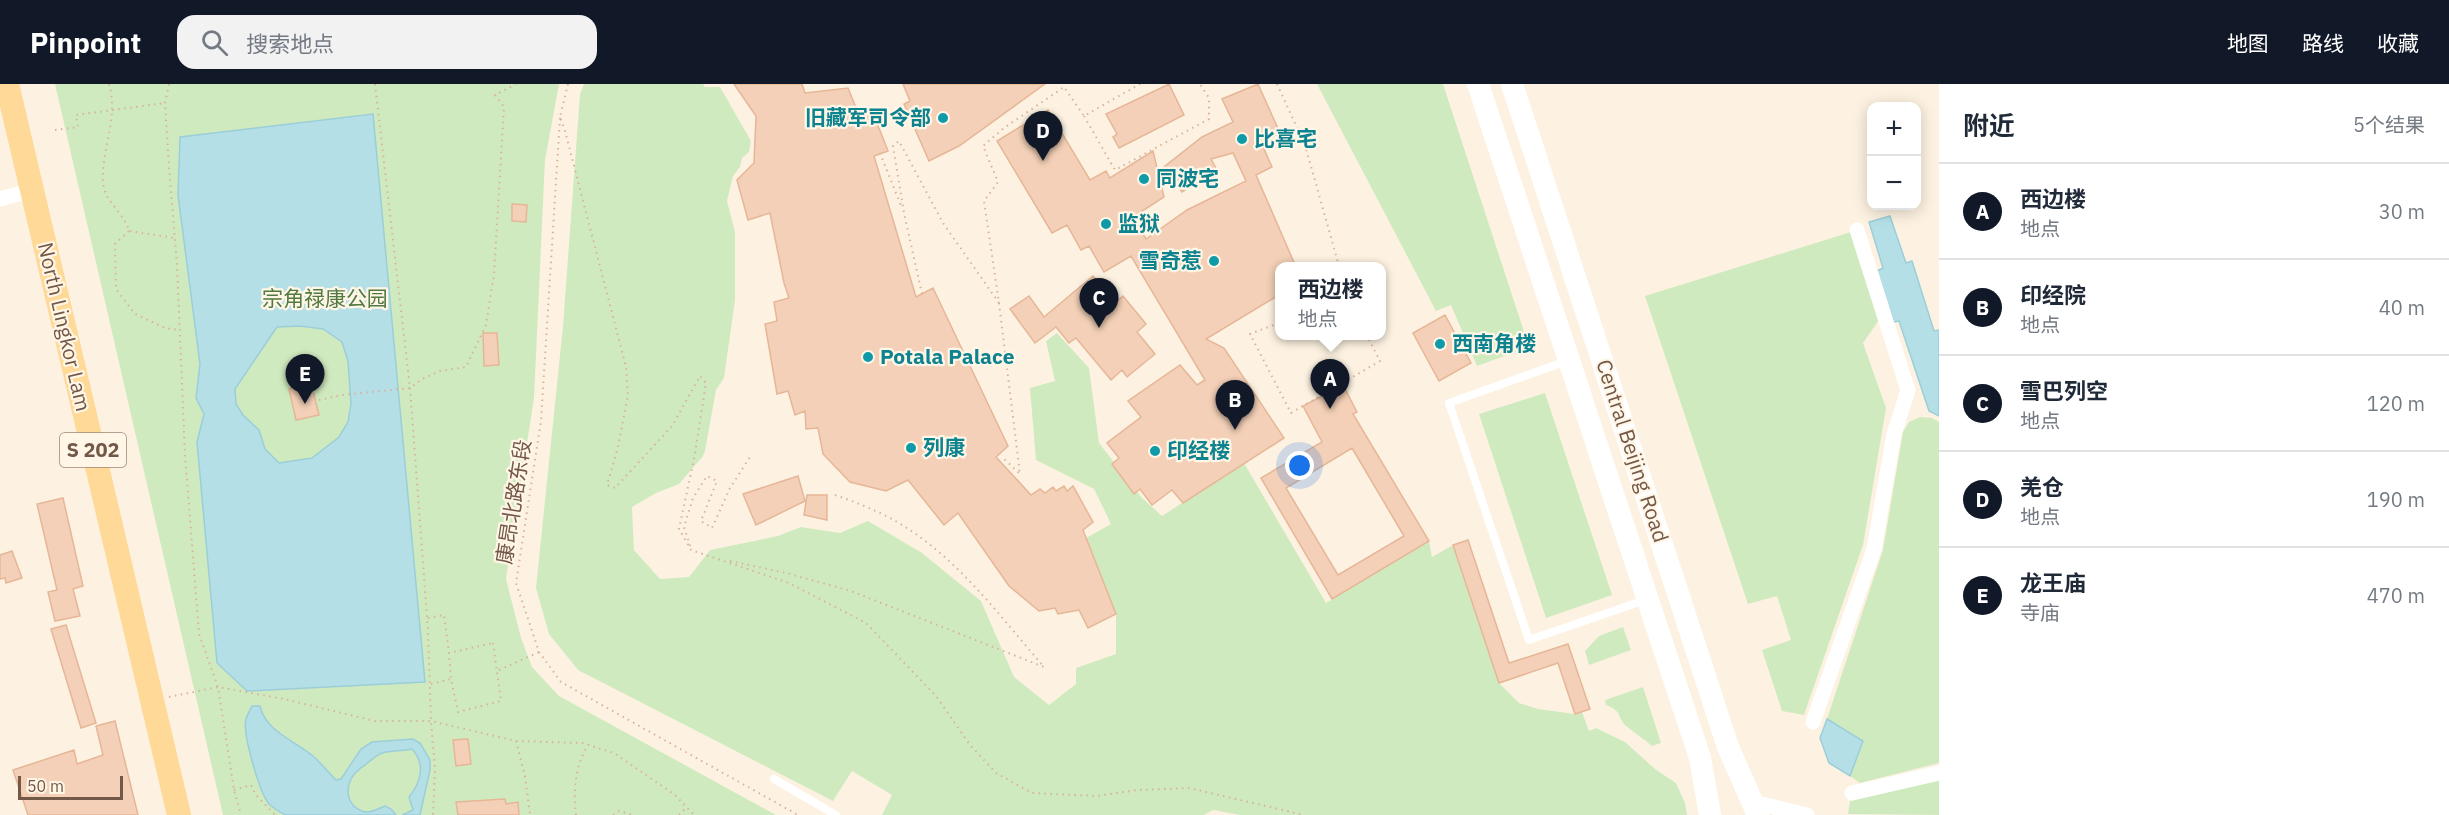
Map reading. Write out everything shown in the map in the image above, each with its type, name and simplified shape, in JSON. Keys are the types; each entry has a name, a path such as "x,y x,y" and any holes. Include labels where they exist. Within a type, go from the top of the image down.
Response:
{"main road":[{"name":"North Lingkor Lam","path":"7,84 179,815"},
{"name":"Central Beijing Road","path":"1478,84 1700,758 1710,815"},
{"name":"Central Beijing Road","path":"1512,84 1728,747 1756,808"}],"street":[{"path":"0,199 32,190"},
{"path":"1813,722 1874,549 1894,434 1908,390 1857,230"},
{"path":"1852,793 1939,773"},
{"path":"1756,808 1807,815"}],"lane":[{"path":"1569,360 1449,403 1528,640 1647,599"},
{"path":"774,779 836,815"}],"path":[{"path":"109,84 112,129 103,183 108,200 126,220 129,231"},
{"path":"169,84 165,103 185,455 199,634 218,687 234,790 241,815"},
{"path":"375,84 410,388 431,684 435,770 433,815"},
{"path":"319,400 410,388 422,379 441,371 466,367 486,325 494,274 504,107 495,95 516,84"},
{"name":"康昂北路东段","path":"568,84 560,117 542,421 516,583 539,652 561,682 798,815"},
{"path":"1084,116 1140,84"},
{"path":"1003,458 1020,474 984,201 998,182 983,146 1004,128 1064,87 1084,116 1115,170 1209,119 1209,98 1202,84"},
{"path":"1277,84 1305,145 1338,262"},
{"path":"55,130 78,127 76,115 165,103"},
{"path":"560,117 626,367 628,395 618,447 607,485 615,488 672,426 700,376 706,382 694,459 679,529 691,550 789,583 866,623 936,696 970,745 996,773 1032,793 1096,796 1138,790 1189,788 1304,815"},
{"path":"922,294 904,213 893,146 899,141 943,223 999,303"},
{"path":"880,153 904,213"},
{"path":"129,231 174,238"},
{"path":"129,231 115,244 116,289 135,314 165,328 179,330"},
{"path":"1275,325 1250,334 1291,413 1380,361 1369,340"},
{"path":"691,550 684,527 693,498 707,476 717,481 701,521 712,528 730,488 750,457"},
{"path":"718,559 786,573 850,591 906,610 1044,667 977,590 941,554 893,520 832,494"},
{"path":"427,618 444,615 451,679 458,712 501,701 493,643 449,653"},
{"path":"498,670 539,652"},
{"path":"431,684 451,679"},
{"path":"152,700 218,687 284,699 375,721 431,721 516,741 588,745 614,753 675,795 694,815"},
{"path":"516,741 525,776 530,815"},
{"path":"576,815 574,801 576,780 582,754 588,745"},
{"path":"234,790 251,785 256,795 275,815"},
{"path":"679,815 687,807"},
{"path":"613,815 619,811 633,815"}],"green space":[{"name":"宗角禄康公园","path":"55,84 559,84 545,160 534,398 506,579 521,638 532,667 559,696 776,815 223,815"},
{"path":"584,84 703,84 705,87 720,87 751,141 749,152 742,158 740,167 733,176 727,201 735,232 735,300 724,378 716,390 705,451 679,484 656,493 632,507 634,550 660,579 689,577 710,550 778,536 801,527 840,533 868,521 922,553 981,601 1014,677 1049,705 1076,684 1076,668 1116,654 1116,614 1086,538 1111,524 1094,489 1036,460 1030,388 1055,381 1046,341 1057,333 1089,368 1099,443 1142,498 1162,516 1244,463 1326,603 1429,541 1432,557 1453,545 1499,683 1519,703 1538,709 1575,714 1582,712 1589,731 1596,728 1625,742 1655,769 1676,783 1685,803 1687,815 1240,815 1213,810 1204,815 882,815 892,795 852,771 833,801 578,670 549,634 536,588 563,326 580,94"},
{"path":"1317,84 1443,84 1529,347 1477,366 1451,305 1436,311"},
{"path":"1854,231 1881,317 1863,343 1886,408 1863,545 1804,715 1782,711 1762,650 1791,640 1777,596 1748,604 1645,296"},
{"path":"1545,393 1612,595 1546,618 1479,414"},
{"path":"1920,417 1932,418 1939,422 1939,763 1860,783 1850,776 1863,741 1827,719 1883,550 1903,432 1909,422"},
{"path":"1623,627 1631,650 1589,665 1585,651 1599,636"},
{"path":"1643,687 1661,743 1652,746 1625,725 1617,712 1606,705 1605,700"},
{"path":"1939,780 1939,815 1848,814 1850,801"}],"water":[{"path":"373,114 425,682 247,691 217,663 197,442 204,414 196,398 200,364 178,195 180,137","holes":["300,326 323,329 342,342 348,361 351,404 348,422 339,437 312,458 279,463 265,449 259,430 243,415 236,404 235,389 277,327"]},
{"path":"1890,216 1906,263 1912,261 1934,331 1939,330 1939,416 1929,411 1899,321 1894,322 1877,271 1883,268 1869,222"},
{"path":"252,706 260,706 263,715 274,729 306,750 336,780 341,779 361,749 372,742 413,739 420,743 430,760 430,770 420,815 402,815 413,810 409,797 420,773 419,761 412,749 379,754 355,773 349,784 349,798 357,809 368,812 385,806 396,815 286,815 278,811 270,805 261,789 249,750 245,726 246,717"},
{"path":"1827,719 1863,741 1850,776 1829,763 1820,738"}],"building":[{"name":"Potala Palace","path":"734,84 802,84 805,93 848,88 859,115 872,110 888,151 874,156 916,297 933,288 1008,446 996,457 1031,495 1040,489 1045,493 1053,487 1056,491 1064,486 1067,491 1073,486 1093,522 1083,530 1116,614 1088,628 1079,610 1058,614 1055,608 1039,611 1009,586 958,513 944,525 908,480 886,491 850,482 823,454 818,428 806,429 805,411 795,415 788,391 777,394 765,324 777,321 774,302 789,298 770,213 748,220 737,180 754,163 756,116"},
{"name":"旧藏军司令部","path":"903,84 1045,84 959,146 929,161 904,104 910,101"},
{"path":"1169,84 1184,115 1119,148 1113,137 1117,134 1106,114"},
{"path":"1258,84 1280,133 1261,142 1272,167 1256,175 1294,262 1275,262 1275,297 1206,339 1224,348 1284,438 1183,503 1172,490 1152,505 1140,489 1134,494 1112,464 1119,458 1107,443 1141,417 1128,401 1180,365 1197,385 1205,380 1131,256 1104,272 1089,246 1081,250 1067,225 1052,233 997,141 1048,110 1090,180 1106,171 1110,178 1153,151 1164,197 1133,217 1146,239 1187,210 1246,181 1233,153 1211,159 1217,170 1182,192 1164,167 1202,137 1233,122 1222,99"},
{"path":"512,204 527,205 526,222 512,221"},
{"path":"1093,276 1115,303 1123,296 1146,324 1137,332 1155,354 1127,377 1122,370 1111,380 1076,338 1069,343 1056,327 1035,343 1010,309 1029,296 1044,317"},
{"name":"西南角楼","path":"1445,315 1471,363 1439,381 1413,333"},
{"path":"483,333 497,333 499,365 484,366"},
{"path":"311,383 319,415 296,420 289,389"},
{"path":"1343,385 1357,412 1353,414 1429,541 1332,599 1261,478 1322,442 1303,406","holes":["1352,448 1404,536 1338,575 1286,488"]},
{"path":"798,476 805,501 756,525 743,494"},
{"path":"807,495 827,495 827,520 804,515"},
{"path":"63,498 83,586 73,589 80,616 55,621 48,592 57,590 37,504"},
{"path":"1468,540 1509,663 1568,644 1590,709 1575,714 1558,663 1499,683 1453,545"},
{"path":"12,551 22,578 6,583 5,578 0,579 0,555"},
{"path":"66,625 96,723 81,728 51,629"},
{"path":"115,721 138,815 28,815 13,770 74,750 77,764 103,755 96,726"},
{"path":"468,739 471,764 456,766 453,740"},
{"path":"505,799 506,804 518,802 519,815 458,815 456,802"}],"place":[{"name":"旧藏军司令部","path":"943,118"},
{"name":"比喜宅","path":"1242,139"},
{"name":"羌仓","path":"1043,161"},
{"name":"同波宅","path":"1144,179"},
{"name":"监狱","path":"1106,224"},
{"name":"雪奇惹","path":"1214,261"},
{"name":"雪巴列空","path":"1099,328"},
{"name":"西南角楼","path":"1440,344"},
{"name":"Potala Palace","path":"868,357"},
{"name":"龙王庙","path":"305,404"},
{"name":"西边楼","path":"1330,409"},
{"name":"印经院","path":"1235,430"},
{"name":"列康","path":"911,448"},
{"name":"印经楼","path":"1155,451"}]}
